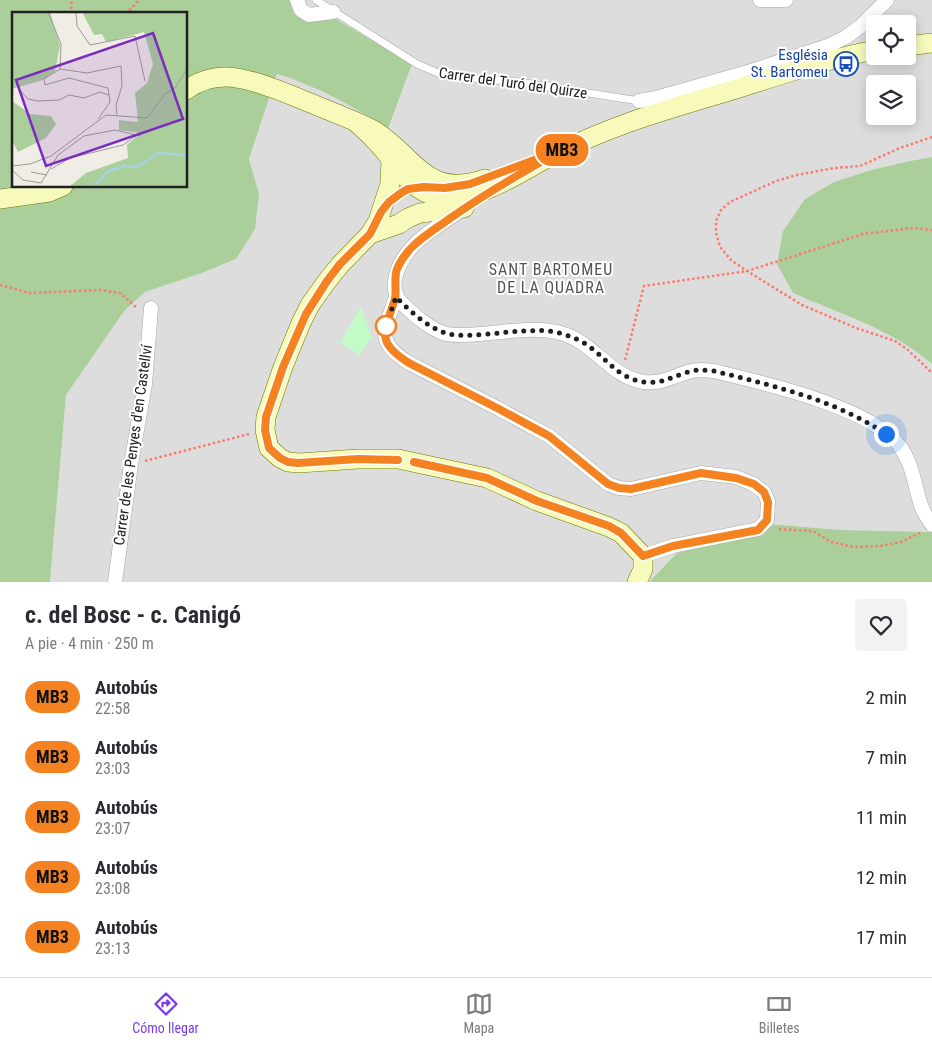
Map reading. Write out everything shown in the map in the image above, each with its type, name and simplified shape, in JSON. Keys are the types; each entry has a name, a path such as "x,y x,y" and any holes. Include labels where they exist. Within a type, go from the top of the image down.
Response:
{"street":[{"path":"297,0 301,10 309,15 333,12"},
{"path":"760,0 786,0"},
{"path":"639,101 748,72 828,46 846,37 861,26 887,0"},
{"path":"916,45 932,43"},
{"path":"395,156 405,177 418,188 440,197 471,196 514,176 564,149 617,126 806,67 866,52"},
{"path":"188,89 207,80 233,78 282,93 356,122 395,156 441,182 470,184 564,149"},
{"path":"395,156 390,184 381,212 370,234 340,264 321,289 306,314 280,375 266,417 265,430 269,448 280,458 288,462 358,459 398,460 487,478 537,501 609,526 621,533 643,556 642,569 637,582"},
{"path":"514,176 464,208 415,244 405,256 397,269 394,283 396,297 387,325 385,336 387,344 395,354 409,363 549,436 608,484 619,488 631,489 701,473 736,478 754,484 764,492 768,502 767,520 758,530 673,546 643,556"},
{"path":"381,212 389,202 408,189 424,187 445,188 459,184"},
{"path":"0,199 49,192 58,188"},
{"path":"408,218 418,202 418,188"},
{"path":"370,234 399,224 408,218 433,211 464,208"},
{"path":"396,297 410,311 430,326 446,334 466,335 543,330 558,332 590,347 615,370 644,382 664,382 687,372 698,370 714,371 813,398 843,409 868,422 898,444 910,464 928,528"},
{"name":"Carrer de les Penyes d'en Castellví","path":"115,582 131,464 145,384 150,308"}],"lane":[{"name":"Carrer del Turó del Quirze","path":"316,0 417,64 445,76 519,82 639,101"}],"path":[{"path":"128,12 139,0"},
{"path":"932,137 900,148 860,166 834,168 797,175 768,184 730,202 721,210 716,221 716,233 720,247 731,260 746,271 802,305 856,328 895,340 932,373"},
{"path":"622,373 644,286 746,271 863,234 912,228 932,230"},
{"path":"0,285 30,292 100,290 120,293 141,312 149,325"},
{"path":"131,464 265,430"},
{"path":"758,530 786,528 813,531 831,542 854,547 880,546 901,542 928,528"}],"shaded area":[{"path":"289,0 932,0 932,157 871,170 834,182 805,199 793,293 866,322 918,351 932,364 932,532 841,530 769,524 753,533 676,554 649,582 50,582 66,395 125,310 145,292 202,273 236,259 259,194 249,159 277,74 306,84 358,109 389,128 412,64 332,16 311,22 294,14"}],"green space":[{"path":"0,0 289,0 294,14 311,22 331,16 412,64 388,129 334,97 306,84 277,74 249,159 259,194 255,229 236,259 202,273 145,292 125,310 66,395 50,582 0,582"},
{"path":"932,157 932,364 900,341 883,332 793,293 777,264 783,231 805,199 834,182 871,170"},
{"path":"361,306 372,337 359,355 340,343"},
{"path":"769,524 841,530 932,532 932,582 649,582 676,554"}],"bus line":[{"name":"MB3","path":"398,460 381,458 298,463 288,462 280,458 269,448 265,430 266,417 283,367 306,314 340,264 370,234 381,212 389,202 401,193 413,188 445,188 459,184 470,184 564,149 514,176 464,208 415,244 397,269 394,283 396,297 385,336 387,344 395,354 409,363 549,436 608,484 619,488 631,489 701,473 736,478 754,484 764,492 768,502 767,520 758,530 673,546 643,556 621,533 609,526 537,501 495,480 414,462"}],"place":[{"name":"Església St. Bartomeu","path":"846,64"}],"district":[{"name":"SANT BARTOMEU DE LA QUADRA","path":"551,278"}],"route":[{"path":"386,326 396,297 410,311 430,326 446,334 466,335 543,330 558,332 590,347 615,370 644,382 664,382 687,372 698,370 714,371 813,398 843,409 886,434"}]}
